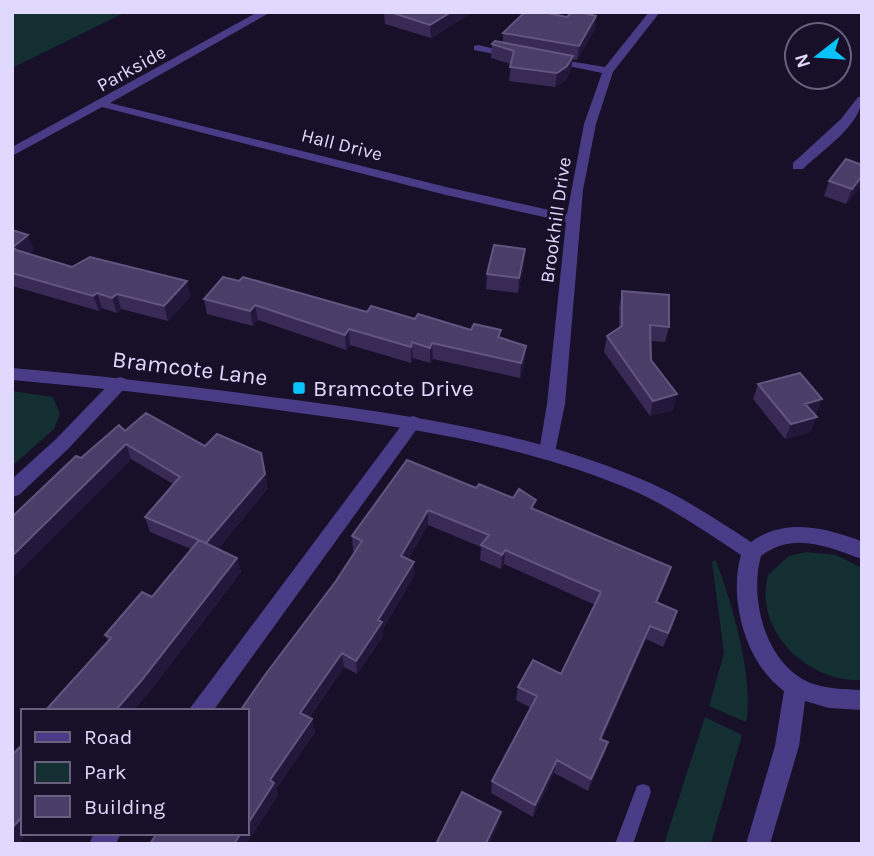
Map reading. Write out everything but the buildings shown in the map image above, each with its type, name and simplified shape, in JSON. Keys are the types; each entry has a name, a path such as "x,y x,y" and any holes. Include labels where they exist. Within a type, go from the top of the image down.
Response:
{"street":[{"name":"Parkside","path":"12,152 266,12"},
{"name":"Brookhill Drive","path":"548,452 556,404 572,219 590,124 608,71 656,12"},
{"path":"478,48 530,57"},
{"path":"543,60 608,71"},
{"path":"798,166 845,122 862,100"},
{"name":"Hall Drive","path":"102,104 446,191 572,219"},
{"path":"845,122 862,128"},
{"name":"Bramcote Lane","path":"12,374 120,383 413,422 548,452 654,493 752,552"},
{"path":"12,490 62,444 120,383"},
{"path":"200,709 413,422"},
{"path":"862,551 830,537 800,535 769,540 752,552 746,578 758,638 776,670 796,688 823,696 862,700"},
{"path":"758,844 787,746 796,688"}],"lane":[{"path":"625,844 643,792"}],"green space":[{"path":"12,12 126,12 12,68"},
{"path":"12,391 53,397 60,414 54,429 12,466"},
{"path":"806,552 836,555 862,568 862,680 842,679 822,673 789,650 777,634 769,615 766,596 768,575 789,556"},
{"path":"715,559 740,640 747,685 746,722 709,706 724,653 712,562"},
{"path":"705,717 742,735 711,843 664,844"}],"place":[{"name":"Bramcote Drive","path":"299,388"}]}
